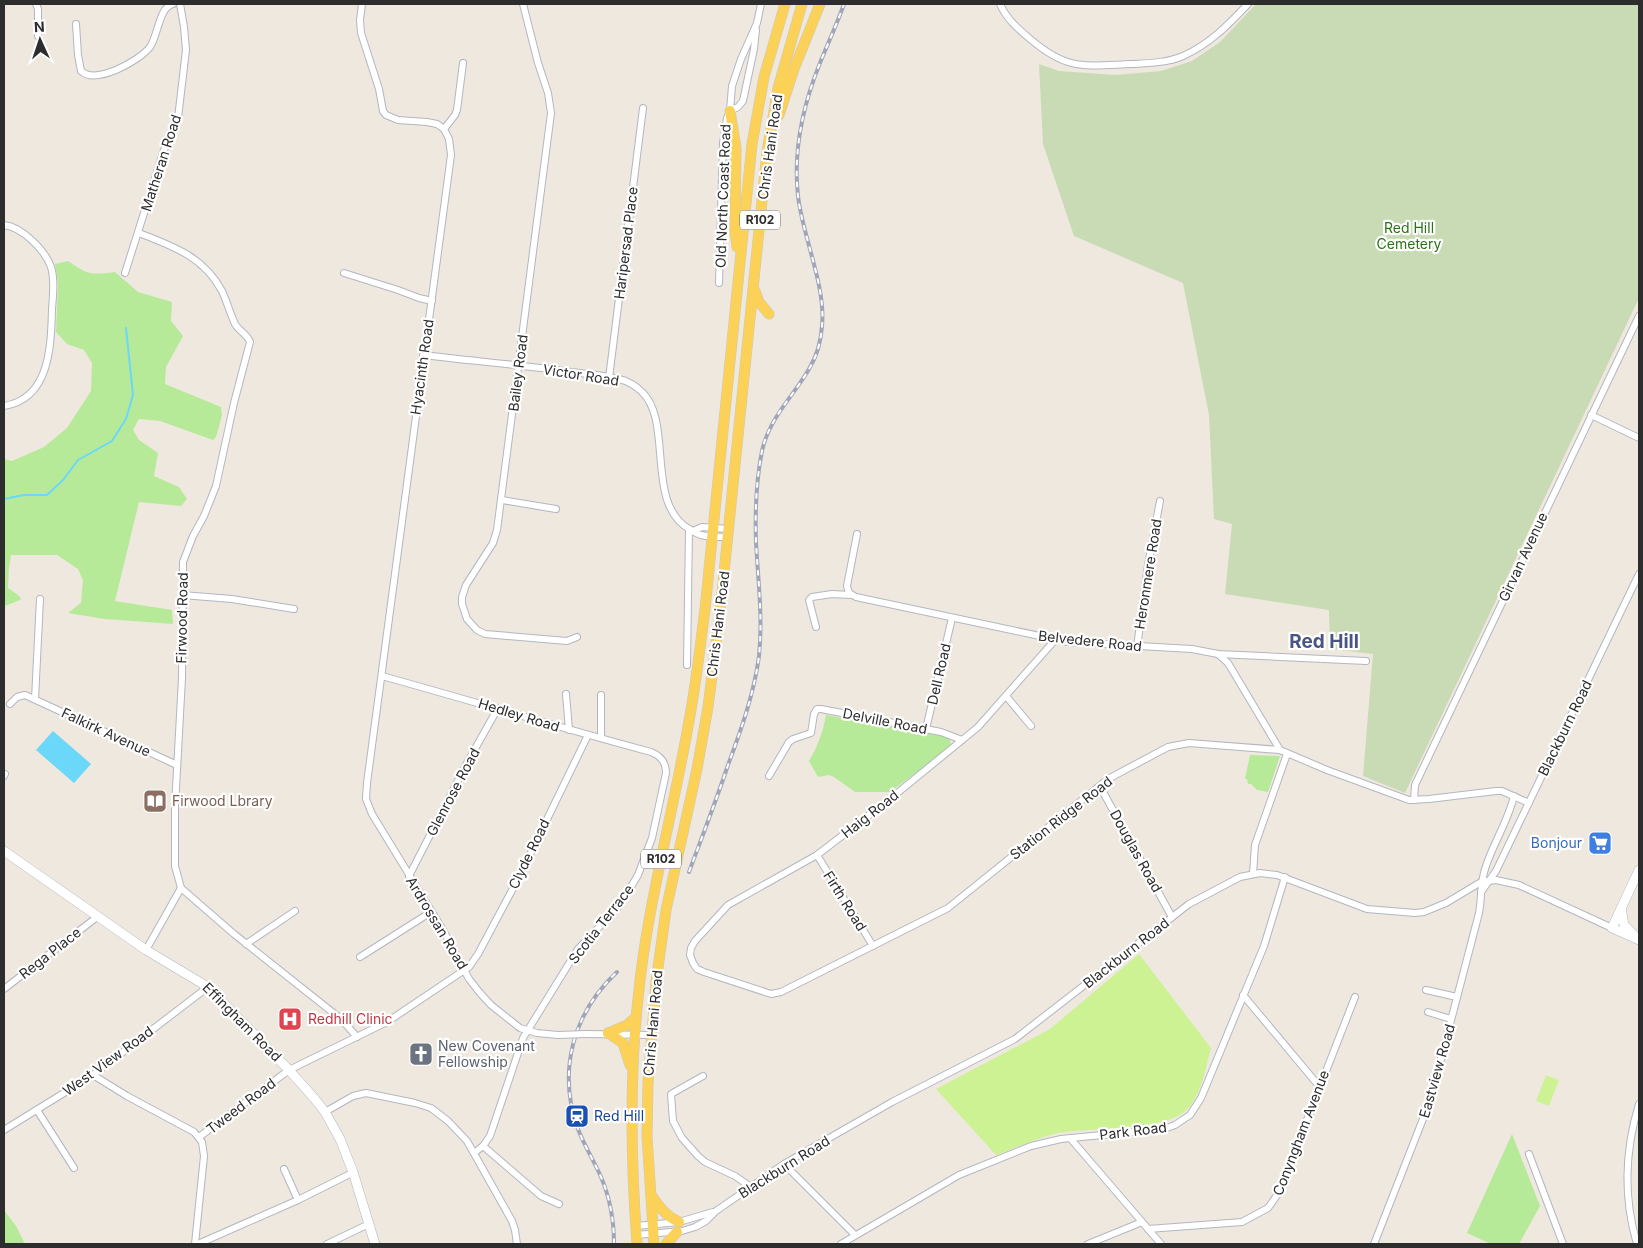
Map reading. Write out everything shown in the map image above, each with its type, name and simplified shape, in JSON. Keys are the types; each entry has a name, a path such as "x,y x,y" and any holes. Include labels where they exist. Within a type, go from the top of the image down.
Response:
{"main road":[{"name":"Chris Hani Road","path":"636,1235 632,1179 633,1073 636,1017 651,909 694,693 747,179 757,111 770,54 785,4"},
{"name":"Chris Hani Road","path":"653,1234 647,1127 648,1083 656,982 666,910 697,769 708,707 770,137 784,66 802,4"},
{"path":"770,137 820,4"},
{"path":"730,111 736,148 734,232 740,260"},
{"path":"754,288 759,302 769,314"},
{"path":"608,1034 626,1025 636,1017"},
{"path":"608,1034 623,1043 633,1073"},
{"path":"650,1193 661,1210 678,1227 666,1244"}],"street":[{"path":"36,4 38,9 38,36"},
{"path":"76,24 81,71 90,75 114,71 122,69 150,47 163,12 168,5 173,4"},
{"name":"Matheran Road","path":"125,273 164,150 174,129 179,110 186,50 180,4"},
{"path":"362,4 361,33 386,116 398,120 436,124 444,129 456,115 463,63"},
{"name":"Bailey Road","path":"523,4 538,63 548,93 551,113 497,530 493,543 463,592 462,604 467,620 477,630 495,636 567,641 577,637"},
{"name":"Old North Coast Road","path":"730,111 738,107 743,100 754,50 761,4"},
{"path":"1000,4 1010,20 1043,51 1060,60 1092,66 1162,62 1184,56 1213,39 1248,4"},
{"name":"Old North Coast Road","path":"720,282 723,143 730,111 732,86 741,59 757,23"},
{"name":"Haripersad Place","path":"609,378 643,108"},
{"name":"Hyacinth Road","path":"382,676 451,155 449,139 444,129"},
{"path":"4,225 17,229 41,249 51,267 53,281 52,330 48,359 40,383 30,395 16,404 4,406"},
{"name":"Firwood Road","path":"139,233 183,251 197,260 211,274 222,292 238,329 250,342 234,403 216,486 204,516 192,536 183,562 182,678 175,852 175,866 181,888"},
{"path":"344,273 432,301"},
{"name":"Girvan Avenue","path":"1414,800 1415,785 1639,316"},
{"name":"Victor Road","path":"424,355 619,379 633,385 643,392 655,412 662,475 667,496 677,520 691,530"},
{"path":"1591,415 1639,438"},
{"path":"502,500 556,509"},
{"name":"Heronmere Road","path":"1137,647 1148,565 1160,501"},
{"path":"688,665 691,530 701,535 712,532 728,533"},
{"path":"851,595 847,590 856,534"},
{"name":"Blackburn Road","path":"653,1234 678,1227 695,1227 784,1164 892,1102 1015,1039 1172,917 1206,894 1240,877 1264,874 1286,877 1356,906 1402,913 1430,910 1482,882 1490,880 1639,574"},
{"name":"Belvedere Road","path":"816,627 809,600 812,597 832,594 851,595 1068,642 1192,649 1218,654 1366,661"},
{"path":"182,595 218,597 294,608"},
{"path":"10,704 20,696 25,695 35,699 40,599"},
{"name":"Dell Road","path":"926,729 952,618"},
{"name":"Haig Road","path":"704,972 697,969 692,963 690,956 691,948 723,910 732,902 817,855 890,799 978,727 1055,640"},
{"path":"1218,654 1228,664 1280,750"},
{"name":"Hedley Road","path":"382,676 657,754"},
{"name":"Ardrossan Road","path":"382,676 366,799 372,814 475,988 490,1005 514,1024 537,1033 651,1035"},
{"path":"566,694 569,730"},
{"path":"601,695 602,738"},
{"path":"1006,696 1031,726"},
{"name":"Falkirk Avenue","path":"35,699 177,765"},
{"name":"Glenrose Road","path":"409,876 467,763 498,708"},
{"name":"Delville Road","path":"768,776 790,742 793,739 811,733 815,711 821,708 926,729 956,736 962,740"},
{"name":"Clyde Road","path":"465,970 475,960 487,938 588,735"},
{"name":"Station Ridge Road","path":"704,972 776,994 948,908 1098,787 1168,747 1178,744 1190,743 1280,750 1398,797 1414,800 1502,791 1529,803"},
{"name":"Scotia Terrace","path":"484,1146 490,1136 515,1058 527,1030 578,949 620,905 638,875 652,838 666,773 665,762 657,754"},
{"path":"1253,874 1255,845 1287,754"},
{"name":"Douglas Road","path":"1098,787 1103,792 1172,917"},
{"path":"1482,882 1489,856 1510,812 1514,796"},
{"name":"Effingham Road","path":"4,851 146,950 208,987 221,998 289,1070 324,1112 347,1156 375,1244"},
{"name":"Firth Road","path":"817,855 873,946"},
{"path":"1612,928 1639,870"},
{"name":"Park Road","path":"841,1244 973,1168 1032,1146 1070,1138 1164,1129 1175,1125 1190,1115 1201,1098 1213,1072 1242,995 1264,946 1286,877"},
{"path":"1481,892 1490,880 1520,885 1639,940"},
{"name":"Eastview Road","path":"1374,1244 1430,1101 1479,913 1482,882"},
{"path":"146,950 181,888 246,944 341,1019 357,1036"},
{"path":"1621,908 1624,925 1639,940"},
{"path":"246,944 295,911"},
{"path":"360,957 431,912"},
{"name":"Rega Place","path":"4,989 97,917"},
{"name":"Tweed Road","path":"199,1137 289,1070 387,1022 465,970"},
{"name":"West View Road","path":"4,1130 93,1075 208,987"},
{"path":"1426,990 1458,997"},
{"path":"1242,995 1319,1086"},
{"name":"Conyngham Avenue","path":"1148,1229 1242,1222 1268,1208 1278,1194 1355,997"},
{"path":"1428,1012 1451,1019"},
{"path":"93,1075 127,1096 188,1128 199,1137 204,1148 204,1156 197,1244 298,1200 348,1175"},
{"path":"703,1076 673,1092 670,1096 673,1121 682,1138 705,1162 735,1176 751,1187"},
{"path":"324,1112 353,1096 366,1093 415,1103 436,1111 461,1133 474,1153 512,1221 517,1244"},
{"path":"1637,1244 1629,1202 1626,1170 1633,1126 1639,1104"},
{"path":"37,1110 74,1168"},
{"path":"1070,1138 1161,1244"},
{"path":"474,1153 484,1146 541,1196 559,1204"},
{"path":"1529,1154 1563,1244"},
{"path":"784,1164 855,1235"},
{"path":"284,1169 298,1200"},
{"name":"Blackburn Road","path":"636,1235 653,1234 678,1227 716,1211"},
{"path":"1088,1244 1142,1222"},
{"path":"327,1244 369,1224"}],"green space":[{"name":"Red Hill Cemetery","path":"1256,4 1639,4 1639,298 1405,793 1363,776 1373,654 1330,649 1329,610 1225,594 1232,524 1214,519 1209,415 1183,283 1074,236 1043,144 1039,64 1059,71 1115,75 1161,71 1192,61 1220,42"},
{"path":"68,261 90,273 115,272 138,292 172,302 171,321 183,336 166,367 165,384 221,407 222,415 216,437 213,440 160,421 139,419 133,430 139,440 158,453 154,476 179,487 187,499 181,506 139,502 115,601 172,610 173,624 105,619 68,613 81,603 83,580 78,569 57,555 11,555 8,588 21,598 5,606 4,610 4,459 12,461 44,447 67,428 91,391 92,363 84,350 67,344 56,332 58,283 55,264"},
{"path":"826,715 947,737 951,744 949,748 890,792 855,792 834,777 829,775 818,777 809,761 820,739"},
{"path":"1250,755 1280,756 1268,792 1257,790 1251,784 1248,784 1247,779 1245,779"},
{"path":"1139,954 1211,1048 1201,1086 1190,1106 1180,1115 1165,1121 1126,1128 1054,1134 996,1155 936,1089 1050,1029"},
{"path":"1546,1075 1559,1080 1549,1106 1536,1101"},
{"path":"1512,1134 1540,1206 1519,1244 1491,1244 1467,1233"},
{"path":"4,1210 16,1226 25,1244 4,1244"}],"water":[{"path":"53,731 91,764 74,783 36,750"}],"waterway":[{"path":"4,499 24,495 47,495 63,480 78,460 112,441 126,419 133,395 126,328"}],"railway":[{"path":"689,872 742,725 757,670 760,599 756,508 758,474 762,451 770,428 812,364 821,337 821,295 798,196 798,145 804,112 814,79 844,4"},
{"path":"614,1244 612,1218 607,1193 578,1129 569,1086 573,1044 580,1024 589,1006 617,972"}],"place":[{"name":"Firwood Lbrary","path":"155,801"},
{"name":"Bonjour","path":"1600,843"},
{"name":"Redhill Clinic","path":"290,1019"},
{"name":"New Covenant Fellowship","path":"421,1054"},
{"name":"Red Hill","path":"577,1116"}],"district":[{"name":"Red Hill","path":"1324,641"}]}
